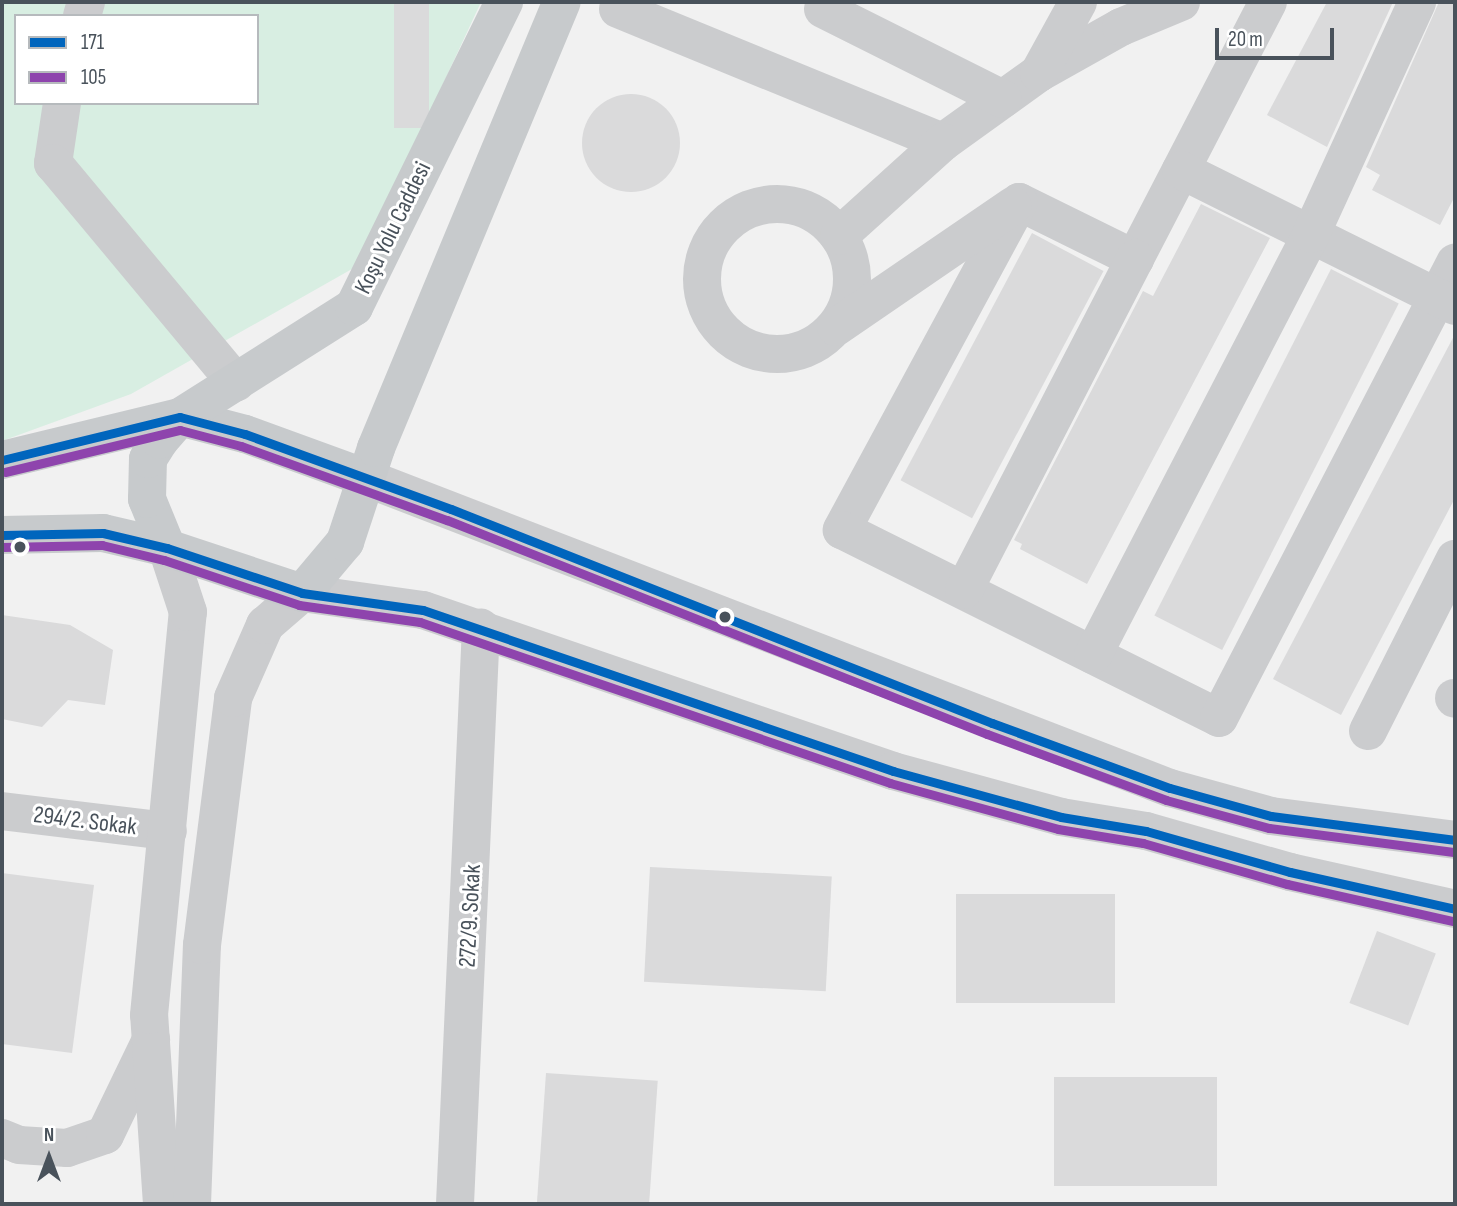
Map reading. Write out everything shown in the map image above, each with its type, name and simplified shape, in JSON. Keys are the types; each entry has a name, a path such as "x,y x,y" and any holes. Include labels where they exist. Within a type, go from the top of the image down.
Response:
{"main road":[{"name":"Koşu Yolu Caddesi","path":"180,417 354,307 503,2"},
{"path":"2,535 103,533 167,548 302,593 345,542 366,478 562,2"},
{"path":"2,460 180,417 245,434 366,478"},
{"path":"167,548 147,499 148,460 180,417"}],"street":[{"path":"813,6 849,11 877,2"},
{"path":"1039,73 1078,2"},
{"path":"839,236 943,142 1039,73 1121,27 1181,2"},
{"path":"964,590 1268,2"},
{"path":"1093,655 1311,234 1417,2"},
{"path":"813,6 1003,99"},
{"path":"618,9 943,142"},
{"path":"62,105 53,163 236,383"},
{"path":"1181,170 1446,301"},
{"path":"1019,202 1135,259"},
{"path":"836,327 848,306 853,282 850,258 839,236 822,219 800,208 775,204 750,209 728,221 711,241 703,265 702,290 709,314 724,334 746,349 770,355 795,353 818,344 836,327 1019,202"},
{"path":"1019,202 842,530 1219,718 1446,301 1455,263"},
{"path":"366,478 1170,788 1271,816 1455,840"},
{"path":"162,1204 149,1015 188,612 167,548"},
{"path":"1368,731 1455,559"},
{"path":"192,1204 202,945 233,698 265,625 302,593 423,610 893,771 1062,817 1146,831 1290,872 1455,909"},
{"name":"272/9. Sokak","path":"456,1204 481,628"},
{"path":"1146,831 1170,788"},
{"name":"294/2. Sokak","path":"2,811 168,831"},
{"path":"2,1138 19,1145 67,1148 105,1135 151,1040"}],"green space":[{"path":"2,2 481,2 359,265 131,394 2,441"}],"building":[{"path":"394,2 429,2 429,128 394,128"},
{"path":"1327,2 1393,2 1327,147 1267,115"},
{"path":"1439,2 1455,2 1455,196 1440,225 1372,190 1380,175 1366,167"},
{"path":"631,94 650,98 666,108 676,124 680,143 676,162 666,178 650,188 631,192 612,188 596,178 586,162 582,143 586,124 596,108 612,98"},
{"path":"1201,204 1270,238 1087,584 1020,549 1022,544 1014,540 1143,291 1153,296"},
{"path":"1032,233 1104,271 972,518 901,480"},
{"path":"1331,269 1399,304 1222,650 1154,616"},
{"path":"1455,334 1455,498 1341,715 1273,679"},
{"path":"2,615 70,625 113,650 105,705 68,700 42,727 2,719"},
{"path":"650,867 832,877 826,991 644,982"},
{"path":"2,873 94,885 72,1053 2,1044"},
{"path":"956,894 1115,894 1115,1003 956,1003"},
{"path":"1377,931 1436,954 1408,1025 1349,1003"},
{"path":"546,1073 658,1081 649,1204 537,1204"},
{"path":"1054,1077 1217,1077 1217,1186 1054,1186"}],"transit line":[{"name":"171","path":"2,460 180,417 245,434 451,509 992,723 1170,788 1271,816 1455,840"},
{"name":"105","path":"5,472 180,430 241,446 447,520 987,734 1166,800 1269,828 1453,852"},
{"name":"171","path":"2,535 103,533 167,548 302,593 423,610 893,771 1061,817 1146,831 1290,872 1455,909"},
{"name":"105","path":"2,547 102,545 164,560 299,605 420,622 890,783 1058,829 1143,843 1287,884 1452,921"}]}
